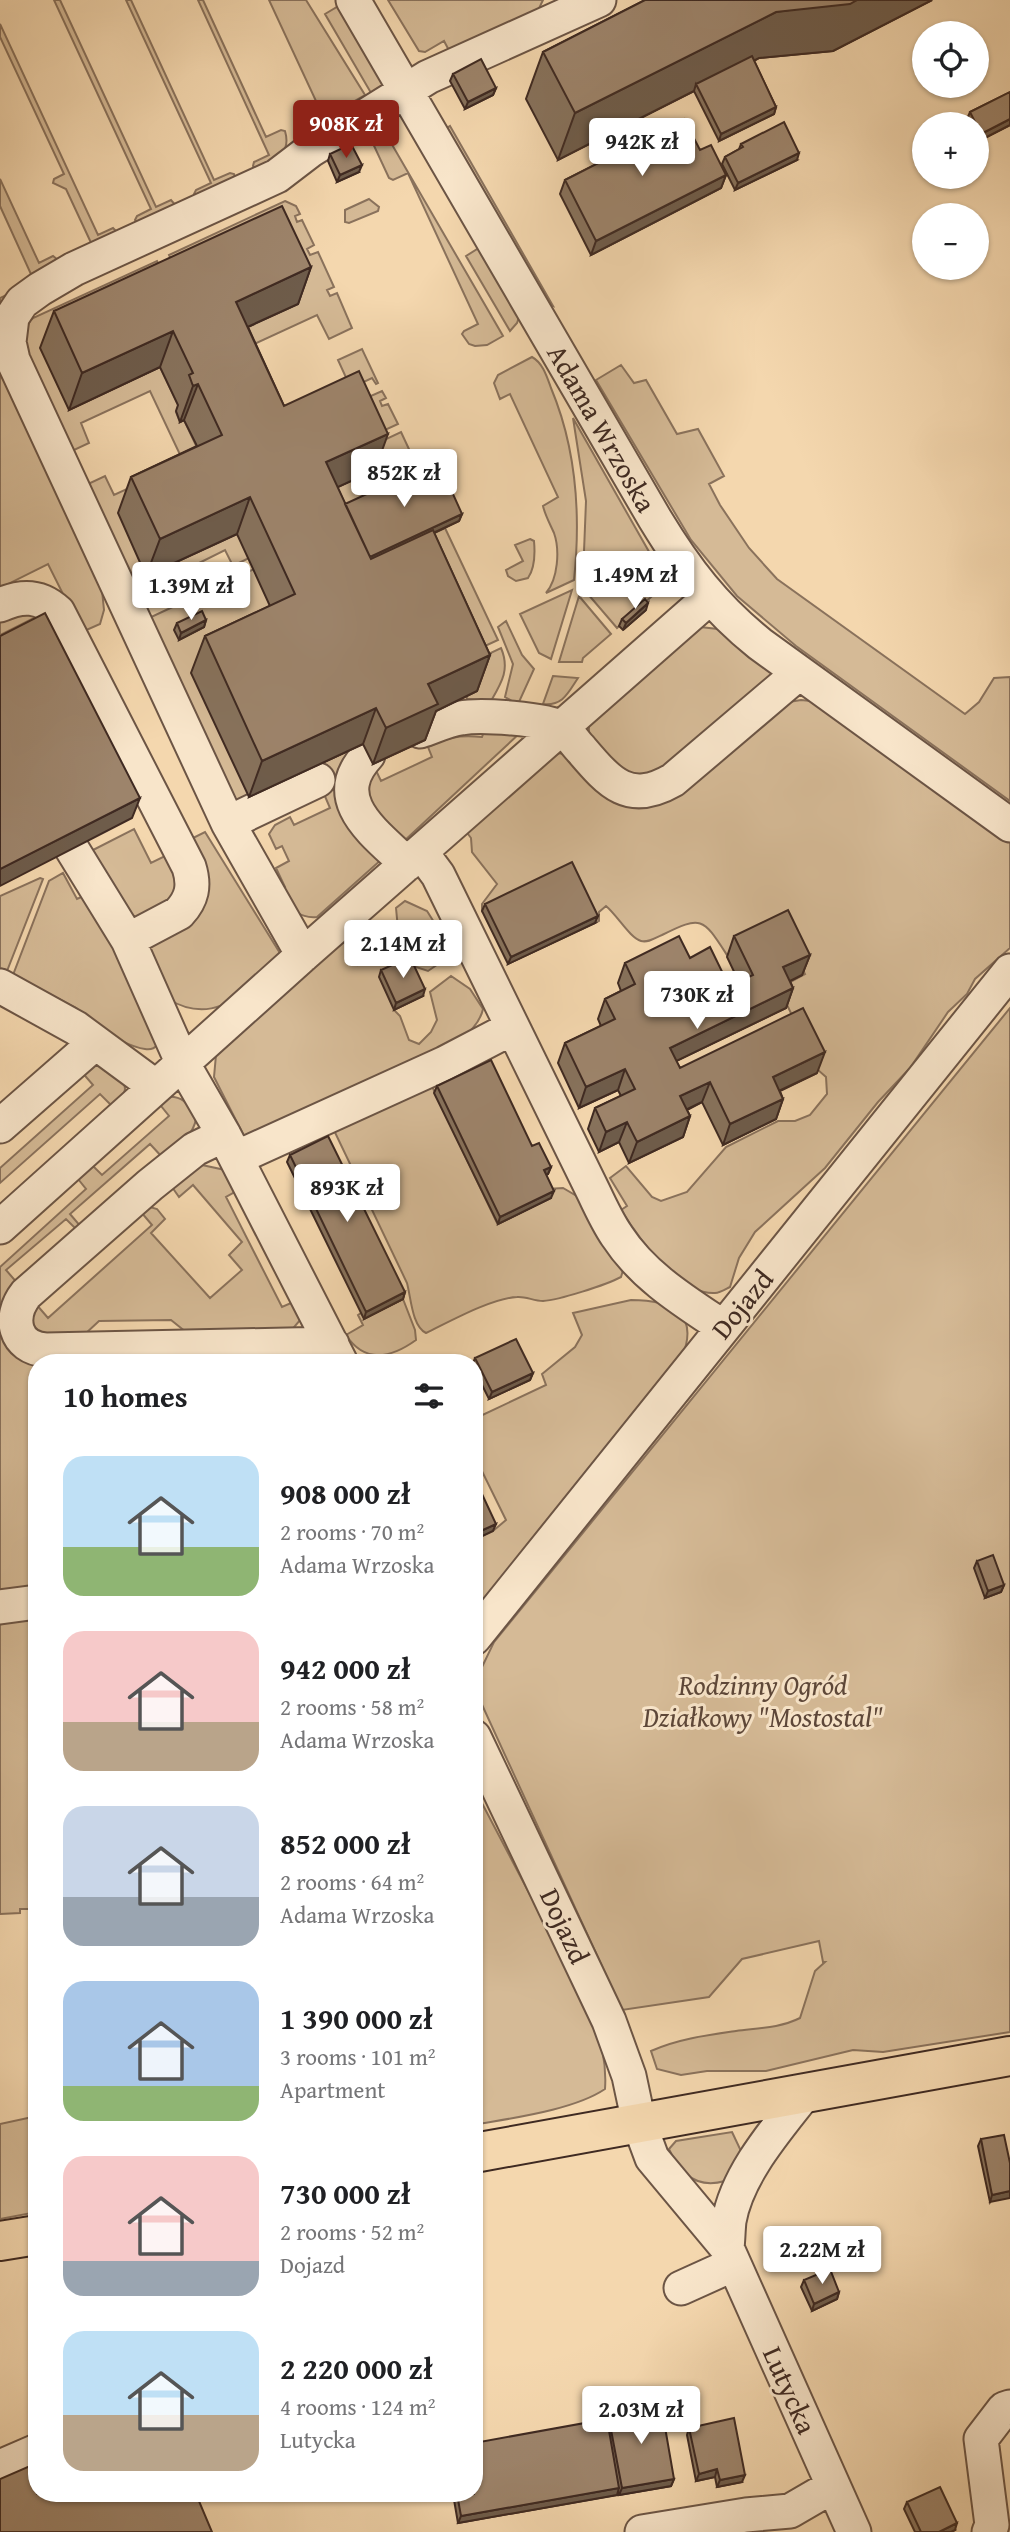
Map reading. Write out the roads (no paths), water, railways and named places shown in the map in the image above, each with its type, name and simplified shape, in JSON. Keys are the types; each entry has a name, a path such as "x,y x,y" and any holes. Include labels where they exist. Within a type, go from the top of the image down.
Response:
{"main road":[{"path":"483,2151 1010,2056"},
{"path":"0,2241 28,2236"}],"street":[{"name":"Adama Wrzoska","path":"353,0 655,519 709,598 734,623 799,673 1010,825"},
{"path":"303,955 229,823 13,360 9,342 12,317 22,302 74,269 277,176 311,150 405,89 591,2"},
{"path":"0,605 24,597 37,598 58,612 189,867 192,888 185,907 179,913 128,940"},
{"path":"0,1227 303,955 709,598"},
{"path":"420,731 460,718 484,717 537,722 562,729 611,781 628,790 644,793 657,790 673,780 799,673"},
{"path":"368,755 359,765 350,789 353,805 361,818 438,875 617,1237 656,1280 723,1327"},
{"path":"229,823 318,780"},
{"path":"72,849 128,940 183,1064 230,1146 337,1354"},
{"name":"Dojazd","path":"483,1624 1010,971"},
{"path":"0,986 76,1028 156,1087"},
{"path":"101,1354 36,1348 23,1339 17,1330 15,1320 18,1305 26,1294 150,1185 195,1150 230,1146 445,1063 513,1028"},
{"path":"0,1126 95,1043"},
{"path":"0,1607 28,1603"},
{"name":"Dojazd","path":"483,1756 609,2021 629,2076 639,2123"},
{"path":"681,2288 731,2256 730,2219 740,2189 765,2145 805,2093"},
{"name":"Lutycka","path":"639,2123 652,2158 731,2256 854,2532"},
{"path":"989,2532 992,2525 981,2439 1003,2409 1010,2407"},
{"path":"0,2467 28,2455"},
{"path":"642,2532 748,2524 790,2511 833,2486"}],"park label":[{"name":"Rodzinny Ogród Działkowy \"Mostostal\"","path":"763,1701"}]}
